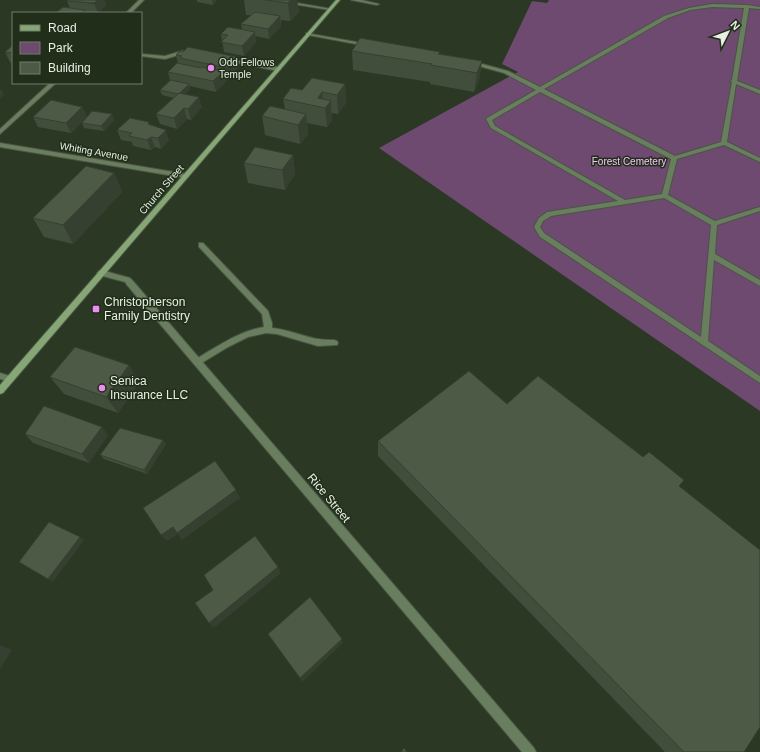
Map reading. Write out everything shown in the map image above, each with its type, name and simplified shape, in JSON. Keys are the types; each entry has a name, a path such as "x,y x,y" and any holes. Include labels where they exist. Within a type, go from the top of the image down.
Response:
{"main road":[{"name":"Church Street","path":"0,391 338,0"}],"street":[{"path":"129,12 142,0"},
{"path":"270,0 330,9"},
{"path":"353,0 377,4"},
{"path":"624,202 493,128 489,120 666,17 681,10 708,5 748,6 760,8"},
{"path":"724,142 733,81 748,6"},
{"path":"308,34 374,46"},
{"path":"142,54 165,58 182,52 196,54"},
{"path":"225,60 278,69"},
{"path":"467,62 499,69 674,158 724,142 760,160"},
{"path":"733,81 760,92"},
{"path":"0,132 52,84"},
{"name":"Whiting Avenue","path":"0,145 186,176"},
{"path":"665,196 674,158"},
{"path":"760,209 714,224 665,196 549,214 541,220 537,227 542,235 760,380"},
{"path":"704,343 714,224"},
{"path":"201,245 265,313 268,323 268,330"},
{"path":"712,255 760,283"},
{"name":"Rice Street","path":"101,273 127,280 530,752"},
{"path":"197,362 244,336 257,331 276,331 319,344 334,343"},
{"path":"0,376 10,379"}],"green space":[{"name":"Forest Cemetery","path":"549,0 760,0 760,411 379,148 518,72 502,64 532,1 547,3"}],"building":[{"path":"98,0 94,3 67,1"},
{"path":"265,0 291,0 288,3"},
{"path":"63,7 85,10 82,12 57,12"},
{"path":"255,12 280,16 268,29 241,24"},
{"path":"228,27 255,32 242,46 221,42 228,35 221,34"},
{"path":"360,38 440,52 438,54 482,61 477,73 352,51"},
{"path":"12,46 12,53 5,52"},
{"path":"188,47 237,57 227,68 180,58 182,56 176,55 180,51 183,52"},
{"path":"177,63 224,71 213,81 168,72"},
{"path":"312,78 345,84 337,95 322,92 318,98 331,101 325,108 283,99 291,88 302,90"},
{"path":"171,80 189,84 178,94 160,90"},
{"path":"179,93 199,97 188,109 184,108 174,118 156,114"},
{"path":"51,100 82,107 66,123 33,117"},
{"path":"270,106 306,114 298,125 262,116"},
{"path":"92,111 112,114 101,126 82,123"},
{"path":"130,118 149,122 148,124 166,130 158,138 151,137 147,140 129,136 132,133 117,130"},
{"path":"255,147 293,155 282,170 244,163"},
{"path":"86,166 114,173 63,225 33,218"},
{"path":"75,347 129,365 106,397 50,377"},
{"path":"469,371 507,404 538,376 643,457 649,452 684,480 679,486 760,550 760,727 744,752 684,752 378,441"},
{"path":"44,406 102,427 82,454 25,434"},
{"path":"120,428 163,440 144,470 100,455"},
{"path":"215,461 236,490 177,533 173,527 161,535 143,508"},
{"path":"49,522 80,537 48,579 19,562"},
{"path":"255,536 278,567 209,623 195,603 213,590 204,575"},
{"path":"310,597 342,639 300,678 268,634"},
{"path":"404,748 407,752 401,752"}],"place":[{"name":"Odd Fellows Temple","path":"211,68"},
{"name":"Christopherson Family Dentistry","path":"96,309"},
{"name":"Senica Insurance LLC","path":"102,388"}]}
